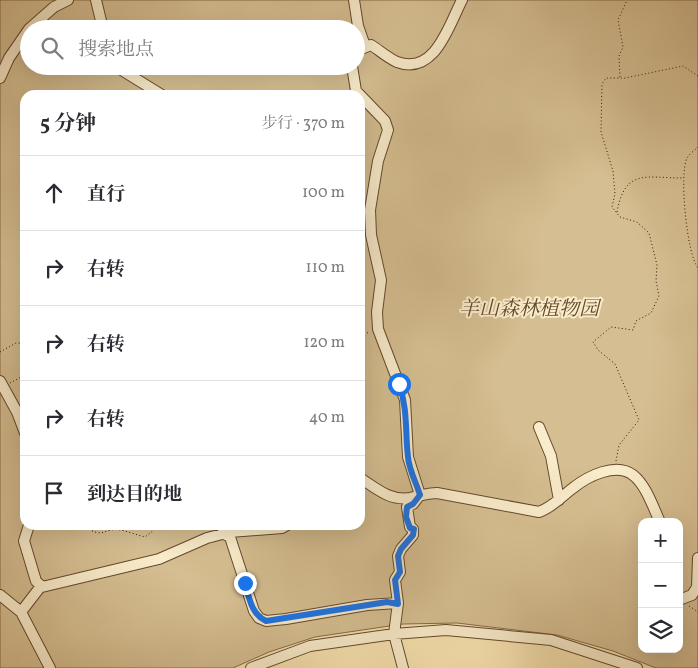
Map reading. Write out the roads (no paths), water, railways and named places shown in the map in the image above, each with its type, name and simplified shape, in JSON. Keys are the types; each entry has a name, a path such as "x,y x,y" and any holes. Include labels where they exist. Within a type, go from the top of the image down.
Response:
{"street":[{"path":"39,20 54,7 68,0"},
{"path":"96,0 101,20"},
{"path":"354,0 357,20"},
{"path":"365,47 371,45 395,61 406,64 419,63 430,57 439,46 462,0"},
{"path":"0,78 8,58 20,41"},
{"path":"130,75 154,90"},
{"path":"353,75 356,90"},
{"path":"365,100 385,121 388,130 378,161 370,210 371,235 381,280 377,312 378,330 405,400 408,457 420,495"},
{"path":"2,384 20,422"},
{"path":"539,427 552,456 559,500"},
{"path":"365,481 393,498 410,498 437,493 469,497 539,512 550,508 592,475 614,470 632,474 640,482 658,518"},
{"path":"403,668 394,634 398,604 395,580 400,572 398,556 401,549 413,535 414,529 410,528 406,511 407,507 413,504 420,495"},
{"path":"27,530 24,541 36,582 40,586"},
{"path":"21,612 40,586 160,559 221,530"},
{"path":"224,530 230,537 254,611 259,618 266,621 387,602 398,604"},
{"path":"683,599 692,595 696,587 698,558"},
{"path":"0,595 21,612 50,668"},
{"path":"251,668 310,646 394,634 446,630 551,640 637,668"}],"park label":[{"name":"羊山森林植物园","path":"529,308"}]}
